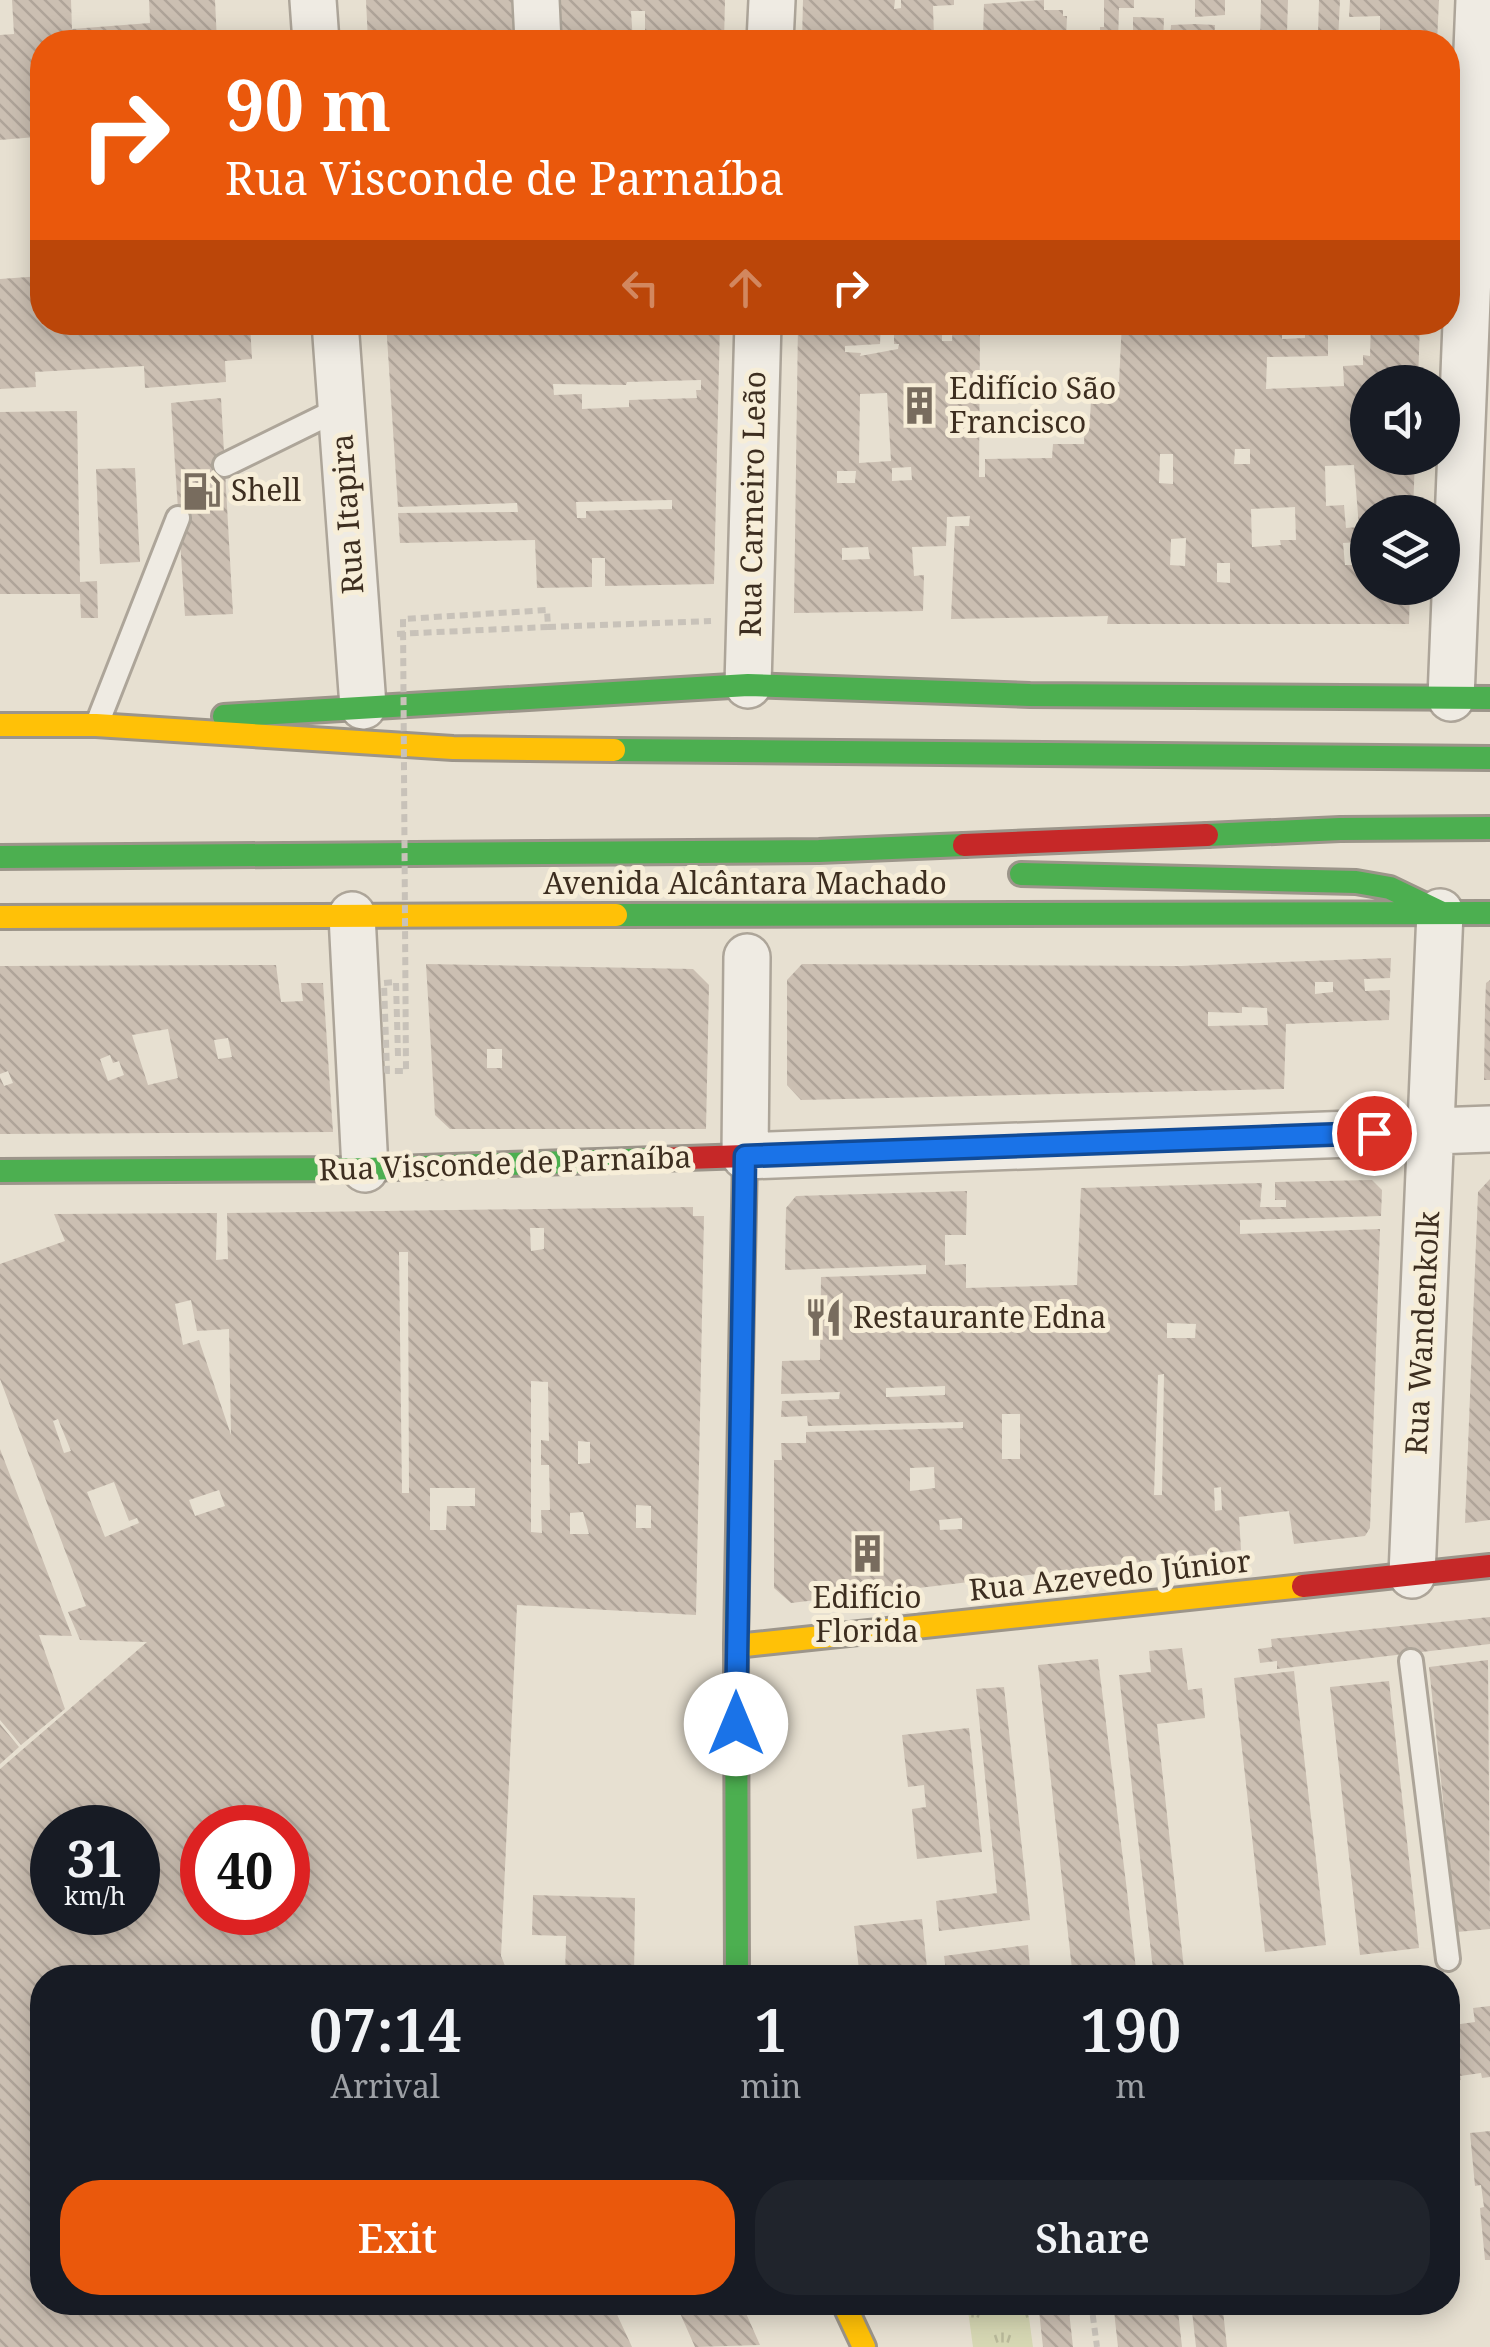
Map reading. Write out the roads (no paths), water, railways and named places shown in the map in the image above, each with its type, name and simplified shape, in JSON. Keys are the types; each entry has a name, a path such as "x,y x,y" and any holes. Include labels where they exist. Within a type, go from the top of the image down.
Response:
{"main road":[{"path":"96,726 363,706 748,685 1030,695 1471,698"},
{"path":"0,725 96,726 453,748 1490,758"},
{"name":"Avenida Alcântara Machado","path":"0,856 819,851 1340,829 1490,828"},
{"path":"819,851 1048,877 1356,882 1390,888 1440,912"},
{"name":"Avenida Alcântara Machado","path":"0,917 1490,913"},
{"path":"737,1965 736,1646 745,1156"},
{"name":"Rua Visconde de Parnaíba","path":"0,1170 365,1169 745,1156"},
{"name":"Rua Azevedo Júnior","path":"736,1646 1490,1566"},
{"path":"849,2315 864,2347"}],"street":[{"path":"312,0 315,30"},
{"path":"536,0 537,30"},
{"path":"771,30 772,0"},
{"path":"1471,698 1470,207 1479,0"},
{"name":"Rua Itapira","path":"336,335 363,706"},
{"name":"Rua Carneiro Leão","path":"748,685 758,335"},
{"name":"Rua Wandenkolk","path":"1412,1575 1440,912"},
{"path":"352,915 365,1169"},
{"path":"745,1156 747,957"},
{"name":"Rua Visconde de Parnaíba","path":"745,1156 1490,1129"}],"lane":[{"path":"225,464 340,408"},
{"path":"96,726 178,518"},
{"path":"1411,1661 1448,1959"}],"place":[{"name":"Edifício São Francisco","path":"919,406"},
{"name":"Shell","path":"201,491"},
{"name":"Restaurante Edna","path":"823,1318"},
{"name":"Edifício Florida","path":"867,1554"}]}
